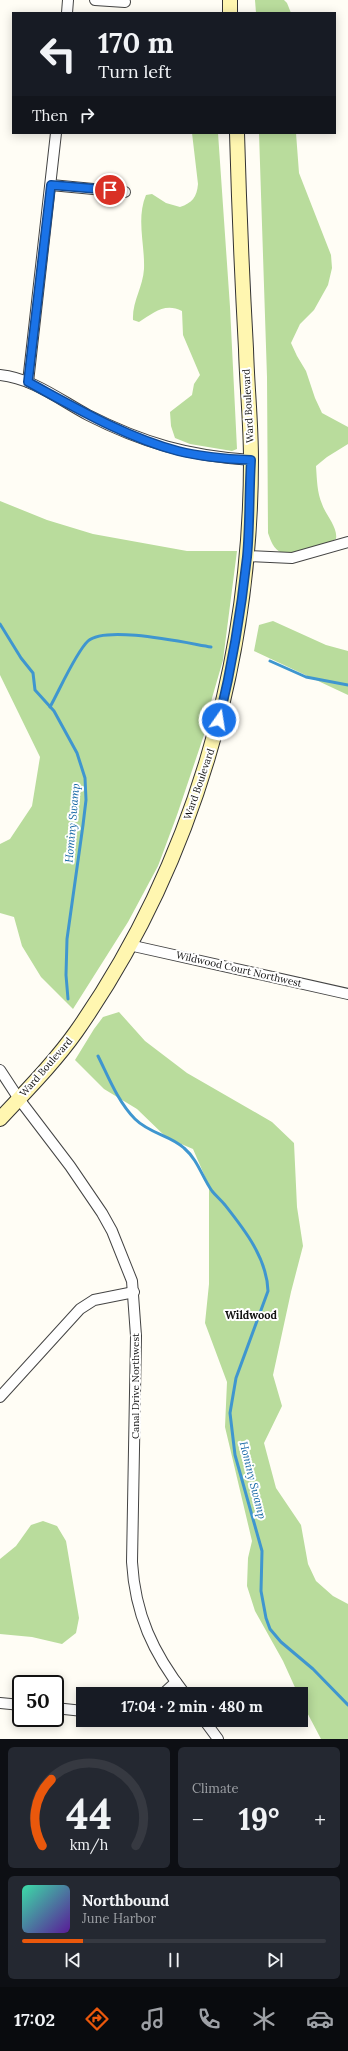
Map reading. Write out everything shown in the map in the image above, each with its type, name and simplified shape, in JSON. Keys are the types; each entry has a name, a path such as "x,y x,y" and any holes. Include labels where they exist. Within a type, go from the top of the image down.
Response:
{"main road":[{"path":"230,0 230,12"},
{"name":"Ward Boulevard","path":"0,1119 74,1034 100,996 129,945 157,891 181,836 212,748 229,680 247,556 251,460 237,134"}],"street":[{"path":"67,12 68,0"},
{"path":"95,0 125,2"},
{"path":"28,382 56,134"},
{"path":"51,185 125,192"},
{"path":"0,375 28,382 89,415 121,430 163,446 195,455 251,460"},
{"path":"247,556 292,558 348,542"},
{"name":"Wildwood Court Northwest","path":"129,945 348,994"},
{"name":"Canal Drive Northwest","path":"0,1070 18,1099 70,1166 102,1214 112,1231 125,1261 134,1292 136,1344 132,1562 134,1584 140,1614 157,1656 180,1687"},
{"path":"0,1397 80,1309 94,1300 134,1292"},
{"path":"171,1687 176,1682"},
{"path":"0,1703 12,1704"},
{"path":"64,1709 76,1710"},
{"path":"209,1727 218,1739"}],"green space":[{"path":"255,0 284,0 291,12 256,12"},
{"path":"192,134 218,134 230,307 237,449 232,451 190,444 175,438 171,426 170,412 192,395 194,384 200,375 183,335 182,311 165,308 154,312 139,322 133,320 134,307 142,282 144,269 141,222 143,204 146,195 152,194 166,203 180,207 188,204 193,199 198,184"},
{"path":"259,134 296,134 299,173 331,255 332,268 328,285 314,310 300,324 291,343 306,371 315,398 322,413 348,427 348,444 316,466 320,499 335,530 336,539 309,550 293,554 282,553 276,549 268,533 267,377"},
{"path":"0,501 47,520 93,534 187,551 237,551 223,660 212,698 207,726 177,815 158,866 128,922 73,1009 41,977 22,946 14,917 0,913 0,844 10,839 32,806 40,757 0,675"},
{"path":"273,621 326,645 348,651 348,695 254,651 259,625"},
{"path":"119,1012 145,1041 187,1073 272,1122 294,1143 297,1207 303,1246 291,1292 273,1375 282,1406 264,1443 276,1488 301,1525 308,1564 316,1581 333,1596 348,1604 348,1739 321,1739 308,1714 308,1687 295,1687 283,1661 255,1611 247,1586 248,1558 252,1541 225,1427 227,1382 205,1323 209,1284 209,1186 193,1149 167,1138 137,1109 104,1089 75,1060 103,1017"},
{"path":"43,1521 57,1526 66,1541 79,1618 76,1633 62,1644 32,1637 0,1634 0,1559 16,1546 31,1525"}],"waterway":[{"name":"Hominy Swamp","path":"0,624 21,658 33,673 35,690 54,711 77,753 85,778 86,800 67,939 66,975 68,999"},
{"path":"50,707 83,646 97,636 147,636 211,647"},
{"path":"270,661 306,677 348,685"},
{"name":"Hominy Swamp","path":"98,1056 118,1097 135,1119 147,1128 173,1140 184,1148 193,1158 212,1191 225,1205 247,1234 264,1267 268,1291 236,1378 230,1413 235,1455 262,1551 261,1591 266,1618 270,1629 281,1642 313,1669 348,1705"}],"district":[{"name":"Wildwood","path":"251,1315"}],"route":[{"path":"110,190 51,185 28,382 89,415 121,430 177,451 195,455 251,460 247,556 244,585 229,680 219,720"}]}
